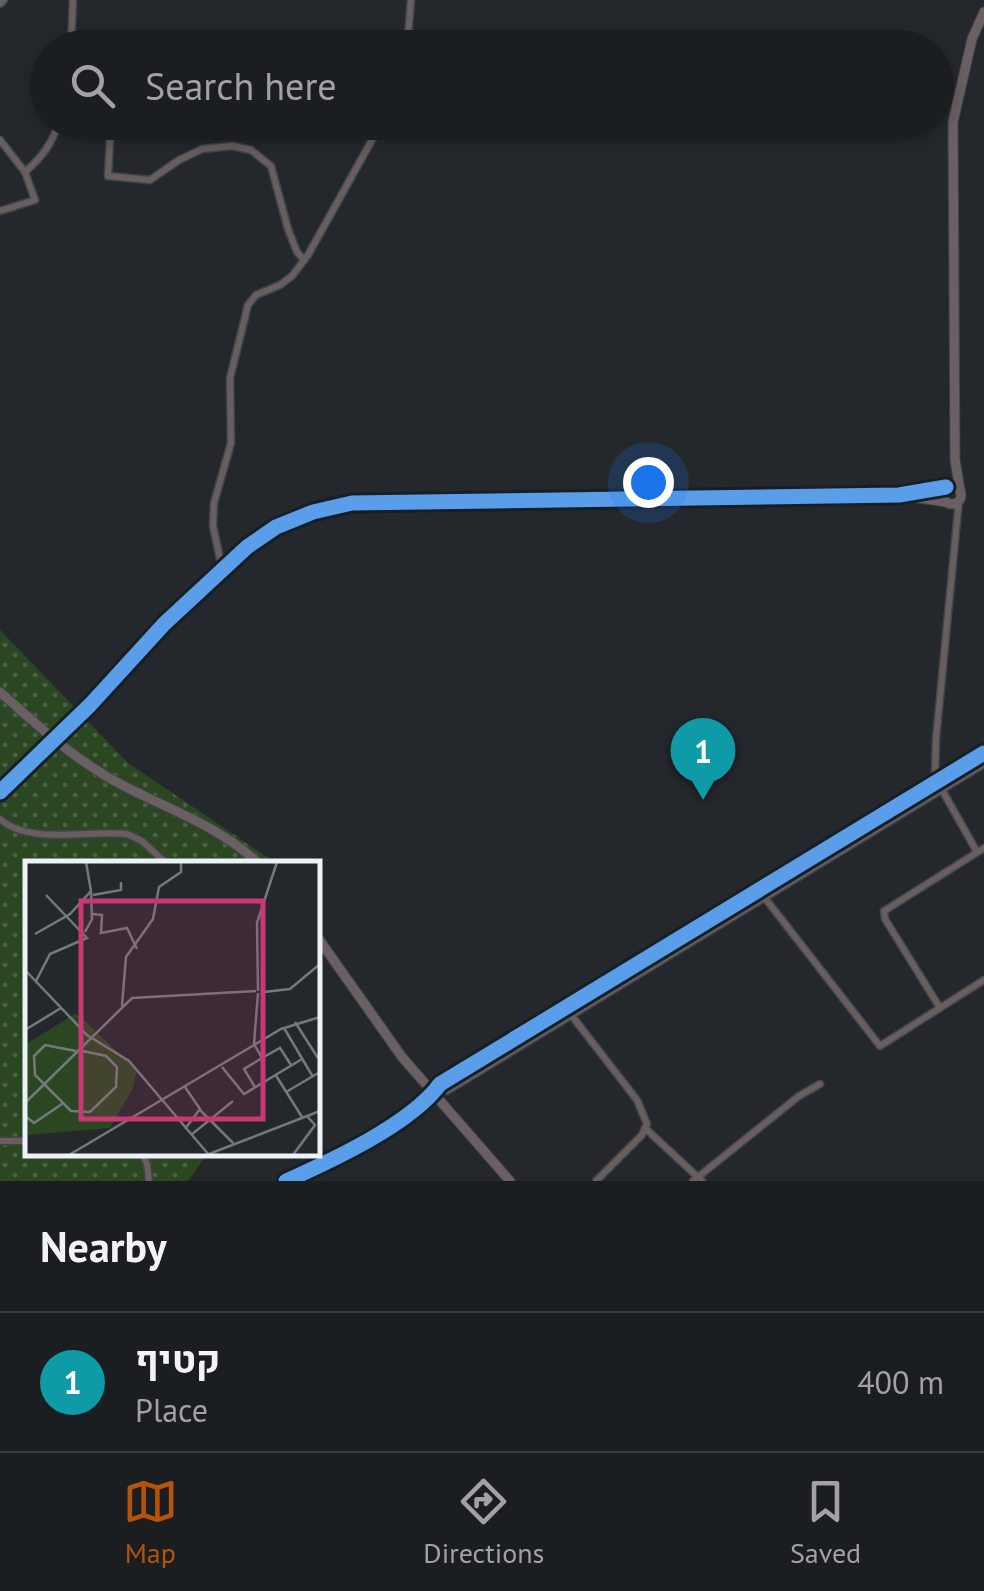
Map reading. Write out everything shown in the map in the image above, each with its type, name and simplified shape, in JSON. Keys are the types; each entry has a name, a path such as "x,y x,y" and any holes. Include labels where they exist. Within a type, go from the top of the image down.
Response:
{"street":[{"path":"72,30 73,0"},
{"path":"408,30 410,0"},
{"path":"954,118 972,39 984,12"},
{"path":"0,140 26,172 35,200 0,211"},
{"path":"26,172 52,140"},
{"path":"110,140 108,176 150,180 192,152 218,146 244,148 262,156 271,166 294,246 304,260"},
{"path":"222,568 213,526 214,503 231,443 230,378 248,305 256,295 280,286 292,276 372,140"},
{"path":"940,1008 884,911 981,850 935,773 955,501 953,140"},
{"path":"955,460 942,495 955,501"},
{"path":"0,792 222,568 276,527 313,512 352,503 899,494 954,486 955,501"},
{"path":"899,494 955,501"},
{"path":"0,692 82,762 218,832 256,861"},
{"path":"286,1181 388,1129 440,1084 984,753"},
{"path":"434,1092 447,1091 984,764"},
{"path":"0,819 24,832 127,834 142,840 163,861"},
{"path":"765,898 880,1046 984,980"},
{"path":"320,941 402,1056 510,1181"},
{"path":"566,1007 637,1100 647,1124 642,1135 596,1181"},
{"path":"645,1128 698,1180 799,1096 820,1084"},
{"path":"143,1156 149,1181"}],"green space":[{"path":"0,630 128,763 273,861 25,861 25,1156 206,1156 188,1181 0,1181"}],"cycle path":[{"path":"0,792 90,705 164,624 247,547 276,527 313,512 352,503 899,495 946,487"},
{"path":"286,1181 390,1127 440,1084 984,753"}],"place":[{"name":"קטיף","path":"703,800"}]}
